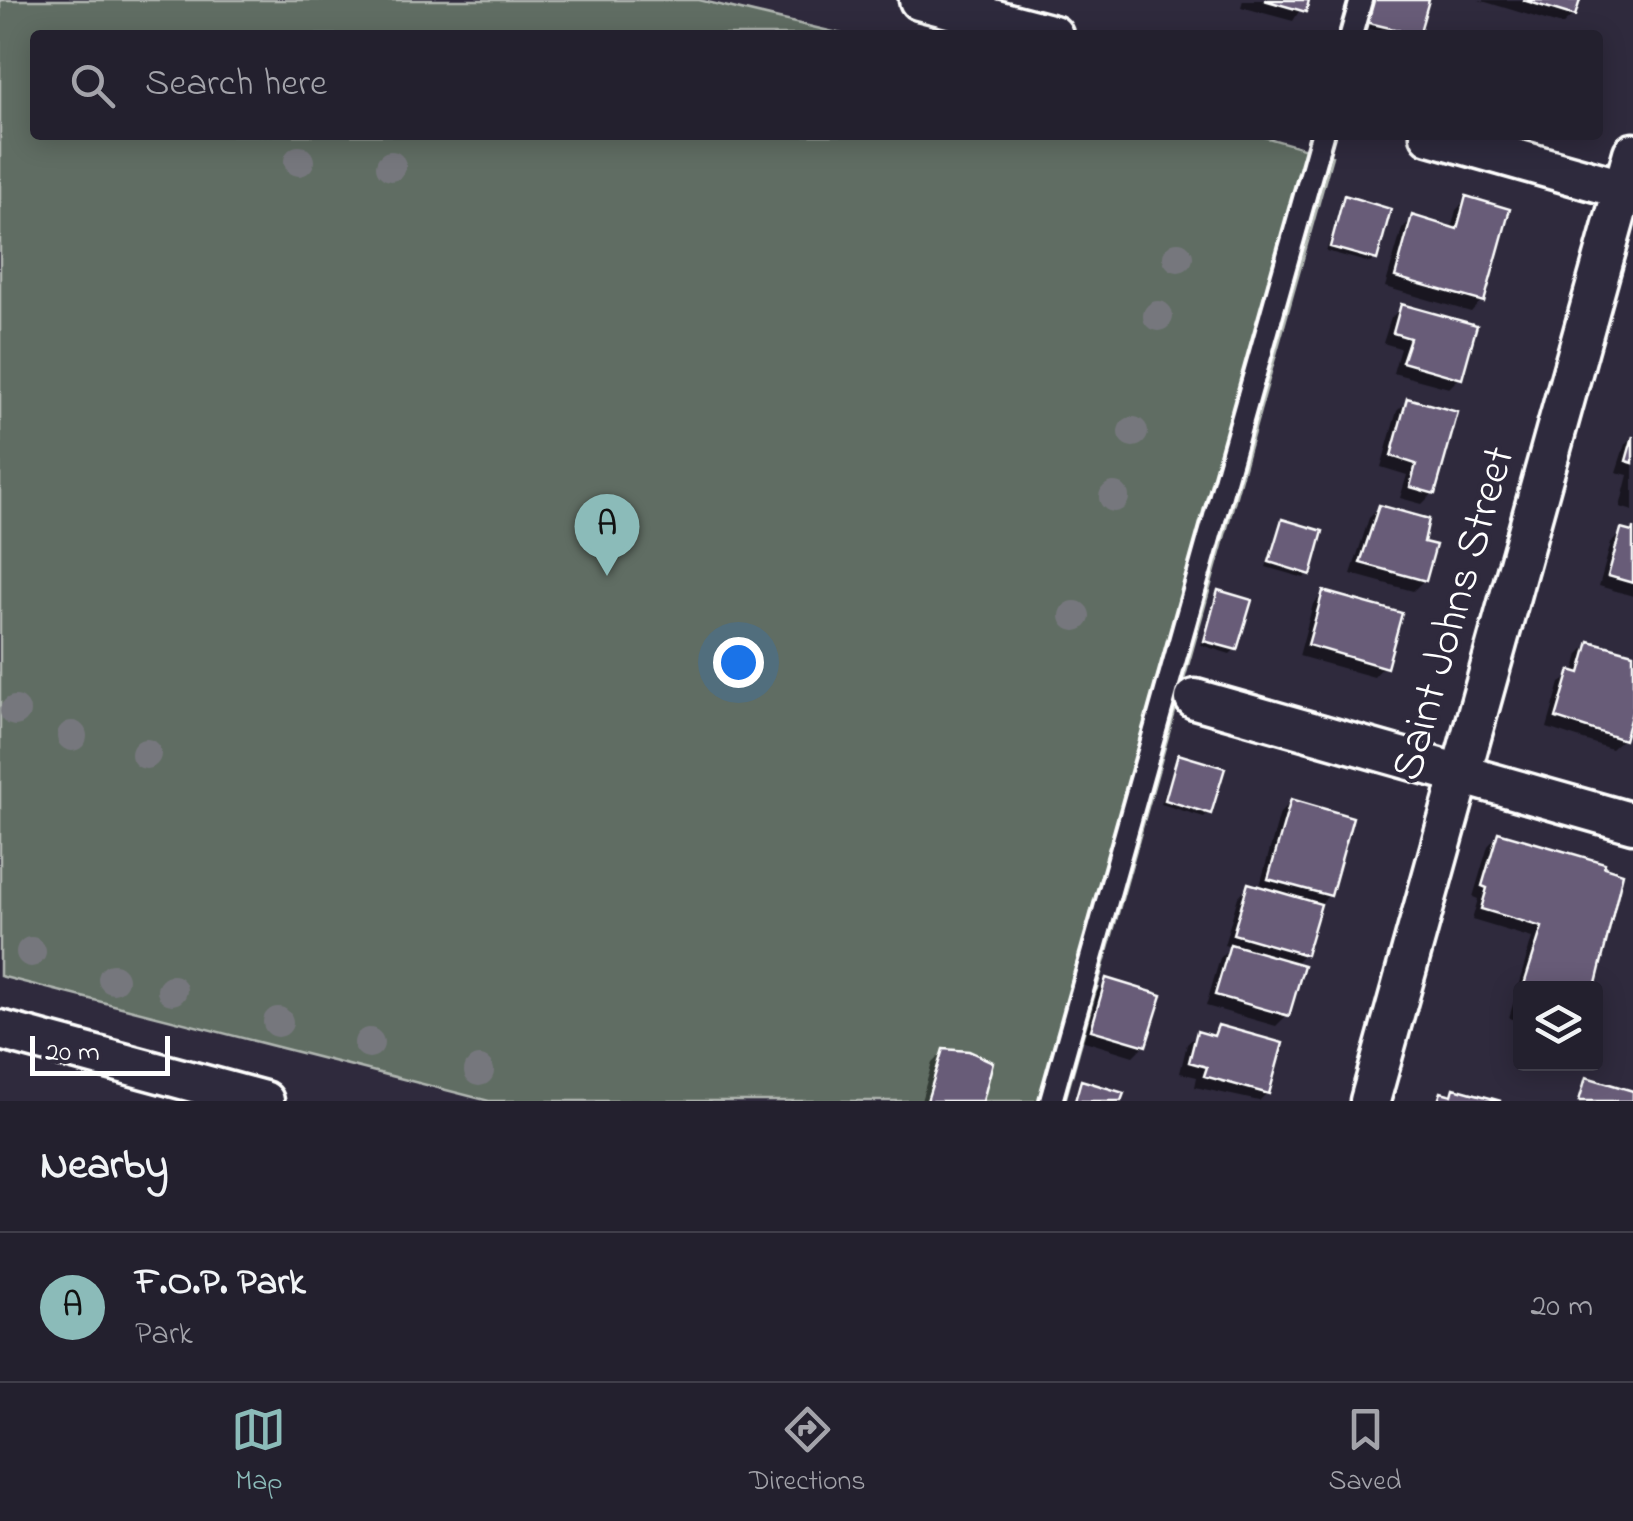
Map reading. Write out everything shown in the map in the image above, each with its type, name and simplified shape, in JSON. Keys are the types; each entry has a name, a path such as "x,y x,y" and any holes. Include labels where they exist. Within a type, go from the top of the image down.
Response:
{"street":[{"path":"919,0 1035,30"},
{"path":"1453,140 1630,178"},
{"name":"Saint Johns Street","path":"1370,1101 1630,178"},
{"path":"1195,699 1633,822"},
{"path":"0,1030 264,1101"}],"lane":[{"path":"1351,30 1360,0"},
{"path":"1051,1101 1321,140"}],"green space":[{"path":"0,0 699,0 825,30 30,30 30,140 1275,140 1332,156 1065,1101 489,1101 0,976"}],"building":[{"path":"1264,0 1309,0 1306,12"},
{"path":"1372,0 1429,0 1420,30 1398,30 1365,22"},
{"path":"1523,0 1580,0 1575,16"},
{"path":"1344,195 1391,209 1377,260 1330,247"},
{"path":"1466,196 1510,209 1484,302 1395,277 1412,215 1457,229"},
{"path":"1401,304 1477,325 1462,379 1402,362 1410,338 1393,333"},
{"path":"1407,398 1458,412 1435,494 1410,487 1416,464 1391,456"},
{"path":"1633,436 1633,463 1626,461"},
{"path":"1379,505 1429,519 1424,542 1436,545 1426,581 1360,563"},
{"path":"1282,519 1323,531 1311,575 1269,562"},
{"path":"1633,528 1633,583 1608,576 1621,529 1632,532"},
{"path":"1218,590 1252,600 1237,650 1204,641"},
{"path":"1323,591 1402,613 1387,668 1308,645"},
{"path":"1589,641 1633,653 1633,709 1624,740 1556,718 1570,670 1580,673"},
{"path":"1178,754 1225,768 1211,814 1165,800"},
{"path":"1291,799 1353,817 1331,896 1268,879"},
{"path":"1498,832 1605,863 1604,867 1623,873 1597,981 1525,981 1542,927 1481,909 1487,888 1482,886"},
{"path":"1248,883 1321,904 1306,955 1233,934"},
{"path":"1230,944 1304,965 1289,1016 1215,995"},
{"path":"1106,978 1162,995 1146,1046 1091,1030"},
{"path":"1218,1025 1283,1043 1269,1094 1204,1076 1207,1067 1189,1062 1197,1031 1214,1036"},
{"path":"943,1049 969,1051 993,1062 983,1101 927,1101"},
{"path":"1586,1077 1633,1091 1633,1101 1579,1101"},
{"path":"1081,1080 1124,1093 1121,1101 1075,1101"},
{"path":"1454,1088 1501,1101 1438,1101 1441,1092 1452,1095"}],"place":[{"name":"F.O.P. Park","path":"607,576"}]}
